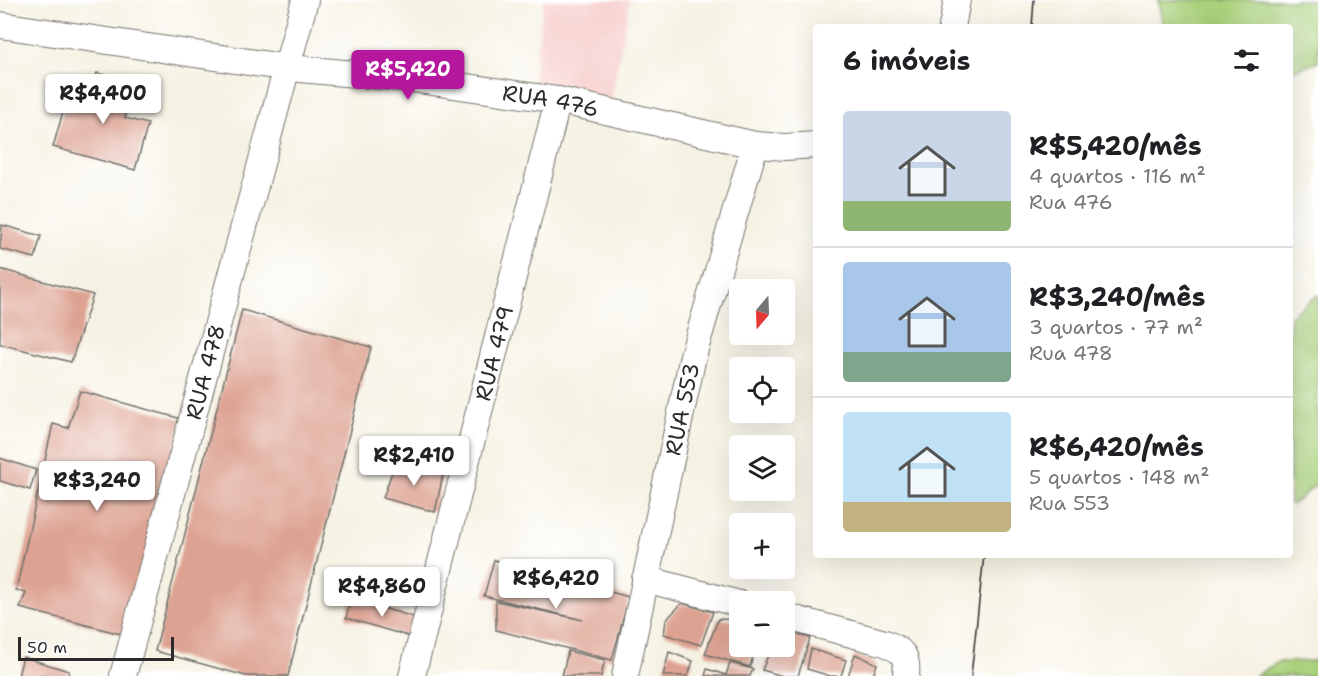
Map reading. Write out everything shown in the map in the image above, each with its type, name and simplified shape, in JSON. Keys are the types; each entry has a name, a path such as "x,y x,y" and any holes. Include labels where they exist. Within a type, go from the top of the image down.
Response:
{"street":[{"name":"RUA 478","path":"123,676 289,68 305,0"},
{"path":"953,24 957,0"},
{"name":"RUA 476","path":"0,25 289,68 411,79 558,100 755,145 785,147 813,145"},
{"name":"RUA 479","path":"412,676 558,100"},
{"name":"RUA 553","path":"626,676 693,356 755,145"},
{"path":"645,579 729,601"},
{"path":"795,619 894,647 906,659 906,676"}],"shaded area":[{"path":"544,0 630,0 611,100 532,85"}],"green space":[{"path":"1158,0 1318,0 1318,62 1293,71 1293,24 1162,24"},
{"path":"1318,295 1318,483 1293,504 1293,314"},
{"path":"1318,661 1318,676 1255,676 1278,662"}],"building":[{"path":"97,73 135,84 125,118 148,124 135,170 53,147 66,101 87,107"},
{"path":"2,225 41,236 35,258 0,249"},
{"path":"0,269 93,295 71,362 0,344"},
{"path":"242,310 371,347 288,676 246,676 155,651"},
{"path":"80,391 182,419 125,635 20,608 26,593 16,590 53,424 68,428"},
{"path":"0,458 36,470 30,490 0,481"},
{"path":"395,463 443,475 435,512 383,498"},
{"path":"494,560 629,597 612,660 496,630 496,601 583,620 484,596"},
{"path":"350,602 376,606 417,618 411,637 346,618"},
{"path":"682,603 713,612 701,645 664,634 666,620"},
{"path":"718,619 729,620 729,657 753,657 750,667 705,654"},
{"path":"795,633 810,638 798,676 783,676 762,670 767,657 795,657"},
{"path":"811,649 846,660 841,676 830,676 807,669"},
{"path":"568,651 605,660 601,676 562,676"},
{"path":"669,652 693,661 688,676 663,676"},
{"path":"855,654 877,664 873,676 848,676"},
{"path":"23,657 69,671 68,676 18,676"},
{"path":"730,663 753,669 750,676 705,676 707,669 726,675"}],"tram line":[{"path":"1032,24 1034,0"},
{"path":"971,676 984,558"}]}
